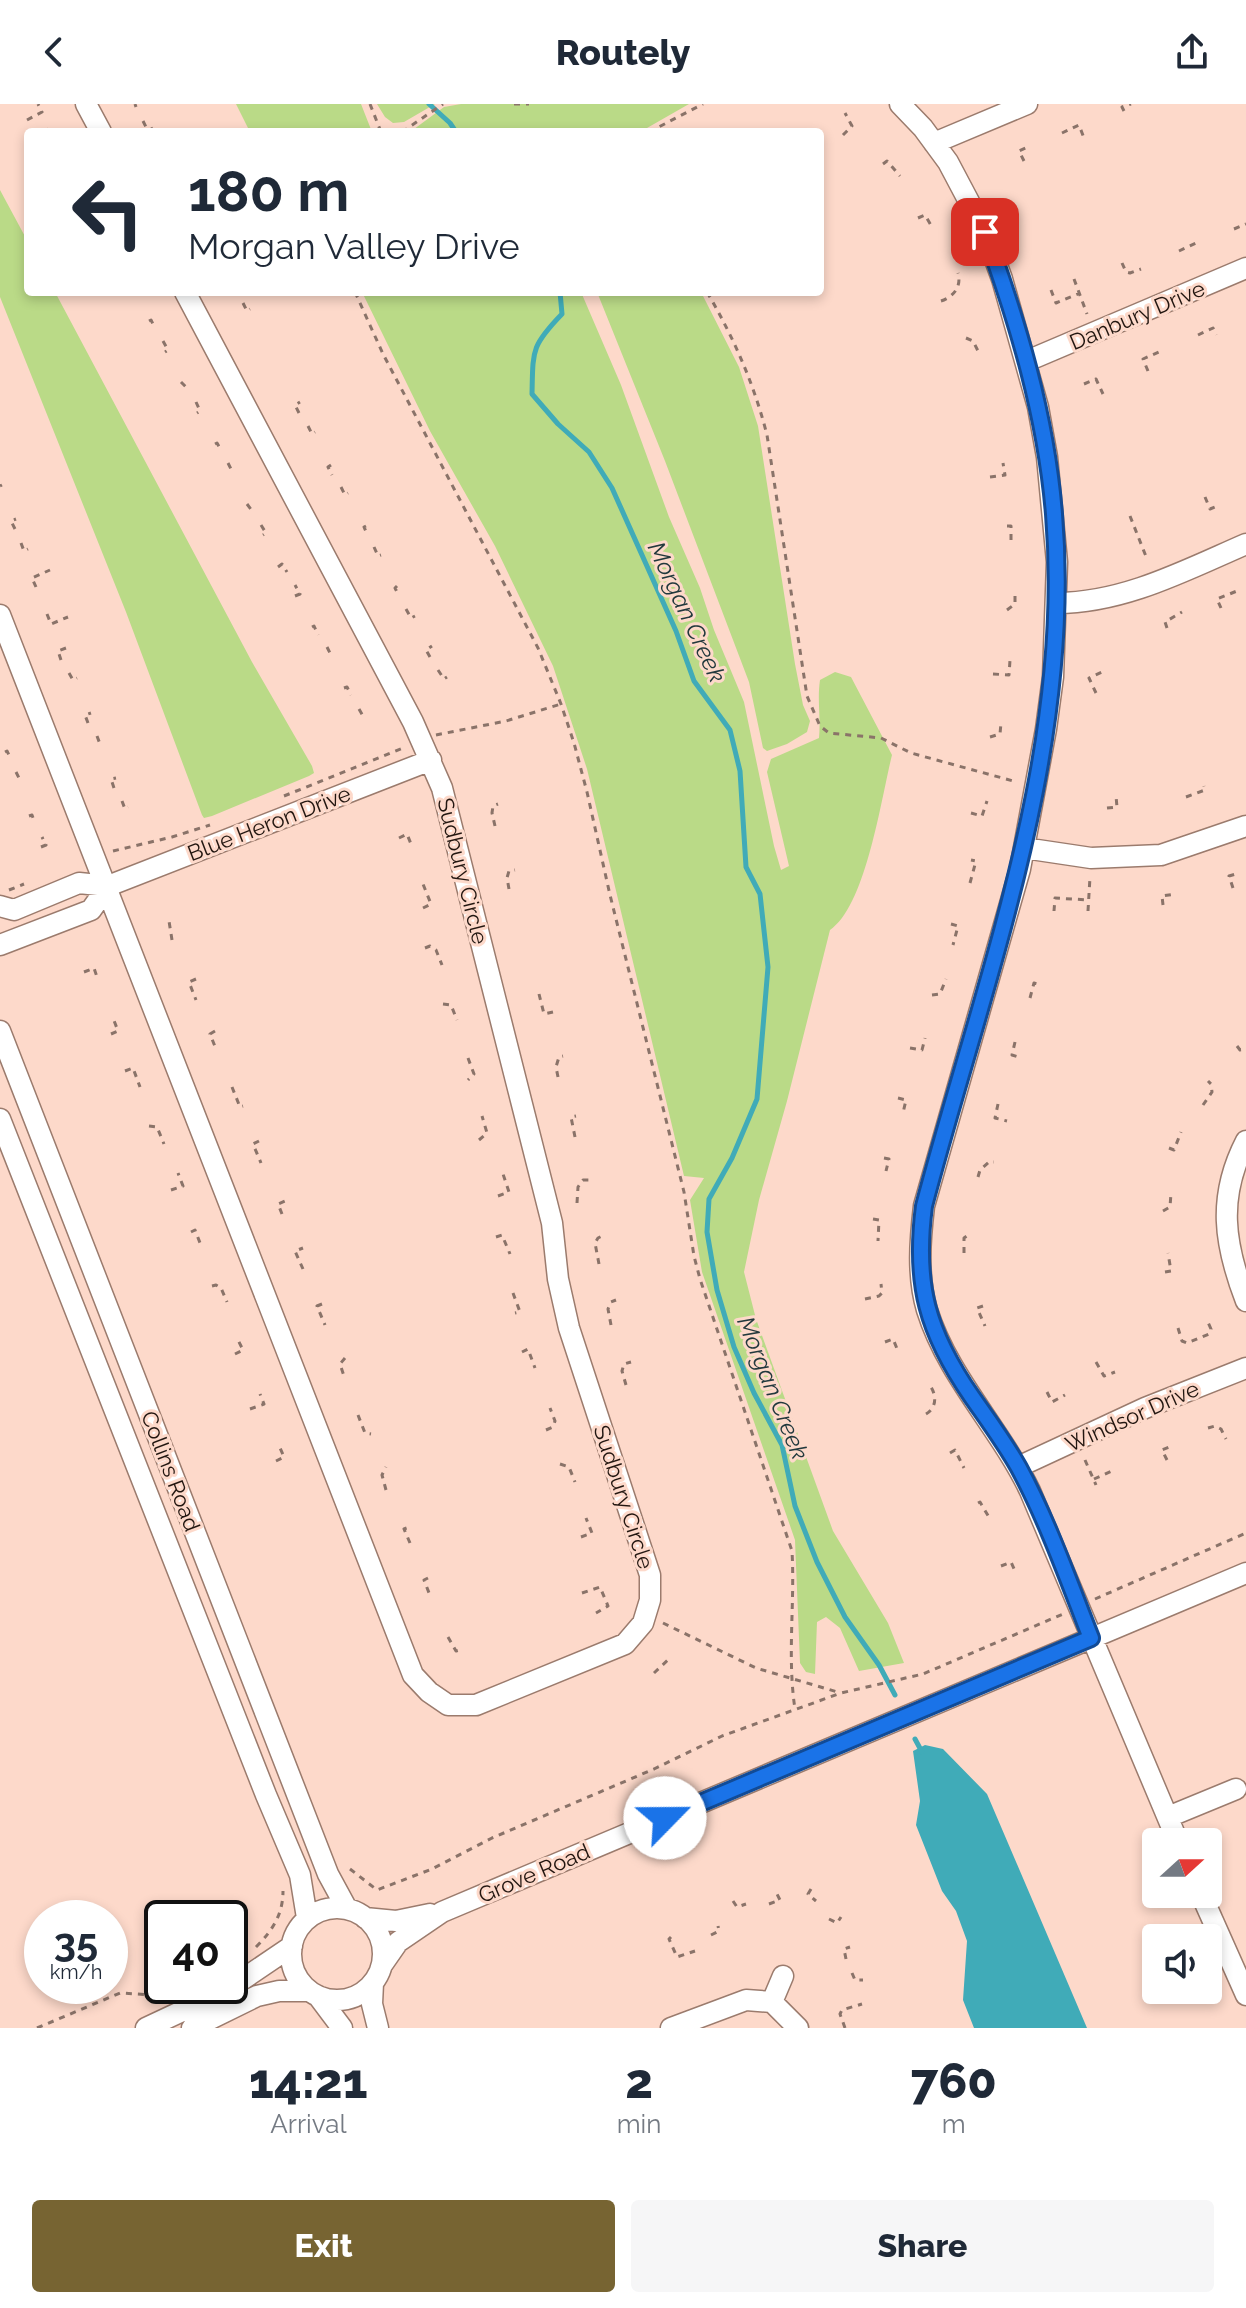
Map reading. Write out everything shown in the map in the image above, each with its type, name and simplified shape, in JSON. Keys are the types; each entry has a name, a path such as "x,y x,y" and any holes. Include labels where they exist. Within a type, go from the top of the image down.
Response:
{"street":[{"path":"86,104 99,128"},
{"path":"900,104 948,162 985,232 1027,361 1047,457 1054,514 1057,603 1046,729 1024,848 931,1182 920,1243 921,1279 926,1308 949,1362 1018,1467 1172,1828"},
{"path":"934,143 1027,104"},
{"name":"Danbury Drive","path":"1027,361 1246,268"},
{"name":"Sudbury Circle","path":"0,615 413,1675 429,1692 448,1705 476,1705 625,1644 643,1623 650,1600 650,1575 569,1328 549,1210 442,788 431,760 187,296"},
{"path":"1057,603 1103,600 1246,544"},
{"name":"Blue Heron Drive","path":"0,906 14,910 79,883 108,886 431,760"},
{"path":"1024,848 1091,858 1161,855 1246,826"},
{"name":"Blue Heron Drive","path":"0,945 91,910 108,886"},
{"name":"Collins Road","path":"0,1031 328,1874 356,1913"},
{"name":"Collins Road","path":"0,1119 260,1780 292,1853 300,1875 307,1918"},
{"path":"1246,1141 1232,1167 1225,1217 1231,1261 1246,1301"},
{"name":"Windsor Drive","path":"1018,1467 1145,1408 1246,1368"},
{"name":"Grove Road","path":"377,1974 398,1942 442,1912 1246,1573"},
{"path":"1168,1817 1236,1789"},
{"path":"1207,1908 1246,1995"},
{"path":"342,2028 302,1984 292,1967 295,1935 307,1918 326,1909 356,1913 373,1925 382,1944 372,2004 378,2028"},
{"name":"Grove Road","path":"356,1913 396,1921 442,1912"},
{"path":"146,2028 227,1990 292,1946"},
{"path":"192,2028 257,1996 279,1991 314,1994 328,2000 348,1999 366,1991 377,1974"},
{"path":"772,2002 783,1976"},
{"path":"671,2028 746,2000 772,2002 798,2028"}],"path":[{"path":"27,120 42,112 38,104"},
{"path":"370,104 379,128"},
{"path":"514,104 529,104"},
{"path":"657,128 703,104"},
{"path":"1124,111 1122,107 1131,104"},
{"path":"407,128 441,105"},
{"path":"843,135 852,126 845,113"},
{"path":"143,121 146,128"},
{"path":"1062,133 1079,125 1084,138"},
{"path":"1024,161 1019,151 1028,147"},
{"path":"883,164 887,161 900,176"},
{"path":"918,218 925,215 932,227"},
{"path":"1234,229 1246,224"},
{"path":"1179,251 1196,243 1194,239"},
{"path":"1122,263 1126,272 1141,269"},
{"path":"941,301 957,289 960,281 958,273"},
{"path":"1074,279 1087,314"},
{"path":"1051,290 1056,303 1080,293"},
{"path":"357,296 383,354 538,648 561,704 587,792 684,1192 694,1256 792,1551 794,1587 790,1679 795,1709"},
{"path":"709,296 731,336 760,408 767,435 807,696 820,726 829,733 881,738 911,753 1024,784"},
{"path":"243,303 247,311 250,309"},
{"path":"149,321 155,328"},
{"path":"1198,335 1213,328 1216,335"},
{"path":"966,338 973,341 980,355"},
{"path":"163,341 168,350 165,352"},
{"path":"1148,371 1143,359 1159,352"},
{"path":"1084,384 1096,379 1103,394"},
{"path":"181,382 188,389"},
{"path":"196,402 200,411 197,413"},
{"path":"299,413 295,405 300,402"},
{"path":"308,426 312,434 315,432"},
{"path":"215,444 221,450"},
{"path":"228,463 230,472"},
{"path":"990,477 1005,475 1003,463"},
{"path":"331,465 328,467 332,475"},
{"path":"341,487 345,495 348,493"},
{"path":"1205,497 1210,509 1220,505"},
{"path":"247,504 253,512"},
{"path":"1130,516 1147,559"},
{"path":"15,529 11,521 16,519"},
{"path":"261,525 266,533 263,535"},
{"path":"366,526 367,534"},
{"path":"1007,526 1011,526 1011,546"},
{"path":"21,543 24,551 28,549"},
{"path":"374,547 378,556 381,555"},
{"path":"278,567 282,564 287,572"},
{"path":"36,587 32,578 50,570"},
{"path":"295,585 300,594 295,596"},
{"path":"397,586 399,596"},
{"path":"1221,608 1217,599 1237,591"},
{"path":"1007,610 1015,604 1015,595"},
{"path":"406,609 411,618 415,616"},
{"path":"1167,628 1165,622 1182,612"},
{"path":"47,614 51,624 68,617"},
{"path":"312,627 318,635"},
{"path":"430,657 426,650 432,646"},
{"path":"327,647 328,654"},
{"path":"61,660 58,651 66,648"},
{"path":"993,674 1009,675 1010,660"},
{"path":"438,670 444,679 447,677"},
{"path":"1096,693 1089,678 1102,672"},
{"path":"69,673 73,680 77,678"},
{"path":"344,688 347,687 351,695"},
{"path":"435,736 506,721 561,704"},
{"path":"359,709 361,717"},
{"path":"88,723 85,715 91,713"},
{"path":"990,737 1000,734 1001,723"},
{"path":"97,736 100,744 103,743"},
{"path":"283,797 409,746"},
{"path":"5,752 10,757"},
{"path":"16,772 18,781"},
{"path":"114,788 111,779 116,778"},
{"path":"1186,797 1205,790 1204,786"},
{"path":"1107,808 1117,807 1116,796"},
{"path":"122,801 125,809 128,807"},
{"path":"971,813 982,816 987,801"},
{"path":"495,826 492,813 493,806 498,804"},
{"path":"29,816 32,815 35,823"},
{"path":"109,852 217,823"},
{"path":"399,838 407,834 411,844"},
{"path":"41,847 46,845 42,837"},
{"path":"970,883 976,861 971,860"},
{"path":"509,889 509,871 515,870"},
{"path":"1233,888 1229,876 1239,873"},
{"path":"1088,911 1090,877"},
{"path":"423,884 431,904 423,908"},
{"path":"1163,905 1162,896 1176,894"},
{"path":"1054,911 1055,898 1089,900"},
{"path":"172,919 168,929 172,940"},
{"path":"951,924 958,926 953,945"},
{"path":"425,948 430,946 436,950 442,965"},
{"path":"84,972 94,968 97,977"},
{"path":"196,979 189,982 196,1000"},
{"path":"932,995 940,994 946,979"},
{"path":"1030,998 1034,983 1042,985"},
{"path":"539,994 544,1014 553,1012"},
{"path":"443,1004 451,1005 457,1020"},
{"path":"111,1034 118,1031 113,1018"},
{"path":"215,1031 210,1034 216,1049"},
{"path":"910,1048 922,1050 925,1038"},
{"path":"1015,1042 1012,1055 1022,1058"},
{"path":"1237,1046 1240,1050 1246,1049"},
{"path":"558,1077 556,1067 559,1057 563,1056"},
{"path":"468,1058 474,1074 468,1080"},
{"path":"125,1071 133,1068 140,1087"},
{"path":"1203,1105 1212,1092 1208,1081"},
{"path":"232,1087 240,1107 243,1106"},
{"path":"898,1098 906,1100 903,1113"},
{"path":"998,1104 995,1118 1007,1121"},
{"path":"479,1140 487,1133 482,1116"},
{"path":"575,1137 571,1117 576,1116"},
{"path":"149,1126 157,1127 164,1144"},
{"path":"1169,1148 1174,1150 1181,1132"},
{"path":"259,1141 253,1144 261,1163"},
{"path":"884,1158 889,1159 886,1171"},
{"path":"978,1177 980,1170 989,1162 994,1162"},
{"path":"498,1196 509,1192 502,1171"},
{"path":"171,1190 183,1186 178,1173"},
{"path":"577,1203 578,1187 583,1180 594,1180"},
{"path":"1163,1211 1170,1207 1171,1193"},
{"path":"282,1214 278,1204 290,1199"},
{"path":"873,1219 879,1220 878,1241"},
{"path":"191,1232 195,1230 202,1248"},
{"path":"964,1253 964,1238 971,1233"},
{"path":"496,1237 502,1235 510,1254"},
{"path":"599,1264 595,1243 604,1235"},
{"path":"303,1248 295,1251 303,1269"},
{"path":"1165,1272 1171,1271 1168,1253"},
{"path":"865,1299 879,1296 882,1293 881,1284"},
{"path":"212,1286 221,1288 227,1302"},
{"path":"513,1293 520,1312 515,1313"},
{"path":"611,1325 608,1309 611,1302 616,1300"},
{"path":"322,1304 317,1306 325,1325"},
{"path":"983,1306 977,1308 985,1326"},
{"path":"1178,1328 1182,1341 1187,1343 1209,1334 1211,1329 1207,1320"},
{"path":"885,1342 893,1339 898,1351"},
{"path":"235,1354 243,1350 238,1340"},
{"path":"522,1352 528,1349 535,1368"},
{"path":"345,1358 340,1364 345,1379"},
{"path":"626,1385 622,1371 624,1364 631,1362"},
{"path":"1096,1362 1104,1376 1115,1372"},
{"path":"926,1414 935,1401 931,1387"},
{"path":"1047,1392 1052,1402 1065,1395"},
{"path":"250,1409 264,1404 260,1394"},
{"path":"546,1430 553,1427 555,1421 550,1408"},
{"path":"358,1415 365,1433 371,1434"},
{"path":"1208,1428 1215,1426 1221,1429 1226,1439"},
{"path":"1167,1460 1162,1450 1172,1446"},
{"path":"276,1461 284,1457 280,1448"},
{"path":"950,1453 955,1450 964,1468"},
{"path":"1085,1460 1096,1485"},
{"path":"560,1464 569,1467 575,1482"},
{"path":"386,1467 382,1475 386,1490"},
{"path":"1094,1479 1114,1470"},
{"path":"978,1503 990,1519"},
{"path":"581,1537 592,1533 586,1518"},
{"path":"410,1543 404,1529 412,1526"},
{"path":"1110,1592 1246,1533"},
{"path":"1001,1566 1011,1562 1015,1571"},
{"path":"428,1578 424,1580 431,1598"},
{"path":"582,1593 600,1587 608,1606 596,1613"},
{"path":"350,1869 377,1890 432,1869 492,1838 654,1769 722,1736 841,1693 923,1674 1057,1616"},
{"path":"657,1620 756,1668 841,1693"},
{"path":"448,1637 456,1651 463,1649"},
{"path":"654,1673 671,1659"},
{"path":"254,1949 276,1923 282,1908 282,1882"},
{"path":"811,1889 808,1894 816,1901"},
{"path":"769,1904 780,1900 777,1894"},
{"path":"733,1901 737,1907 746,1904"},
{"path":"829,1919 837,1923 841,1917"},
{"path":"711,1935 719,1931 718,1926"},
{"path":"671,1937 669,1939 677,1957 695,1951"},
{"path":"846,1959 844,1949 850,1947"},
{"path":"852,1973 855,1980 863,1980"},
{"path":"37,2028 120,1993 144,1995"},
{"path":"845,2028 840,2014 842,2010 862,2004"}],"green space":[{"path":"236,104 361,104 370,128 248,128"},
{"path":"377,104 435,104 404,122 393,123"},
{"path":"461,104 689,104 647,128 415,128 444,107"},
{"path":"0,190 24,235 24,296 57,296 314,773 212,816 204,818 202,815 126,612 0,297"},
{"path":"364,296 583,296 621,385 669,517 744,702 781,870 789,866 767,772 771,759 819,738 820,680 835,672 851,677 892,755 863,876 843,917 830,930 759,1200 744,1272 756,1319 833,1531 888,1623 904,1663 859,1671 840,1628 826,1617 817,1622 815,1674 806,1672 800,1663 795,1540 702,1272 690,1200 704,1178 684,1176 587,769 553,666 495,546 430,431"},
{"path":"599,296 703,296 739,367 758,426 795,664 803,705 810,721 807,732 787,744 767,751 763,748 749,682"}],"water":[{"path":"925,1745 943,1749 987,1794 1087,2028 974,2028 963,2000 967,1941 956,1911 942,1891 916,1825 920,1801 913,1751"}],"waterway":[{"name":"Morgan Creek","path":"429,104 453,128"},
{"name":"Morgan Creek","path":"560,296 562,314 544,334 536,350 532,394 558,424 589,452 612,488 676,631 694,681 730,730 740,771 746,867 760,894 768,967 757,1099 732,1158 709,1199 707,1232 717,1290 734,1347 782,1445 795,1506 817,1562 845,1617 879,1665 895,1695"},
{"name":"Morgan Creek","path":"915,1739 922,1752"}],"route":[{"path":"665,1818 1091,1638 1018,1467 940,1344 926,1308 921,1279 920,1243 924,1206 1020,869 1053,677 1057,562 1047,457 1027,361 985,232"}]}
